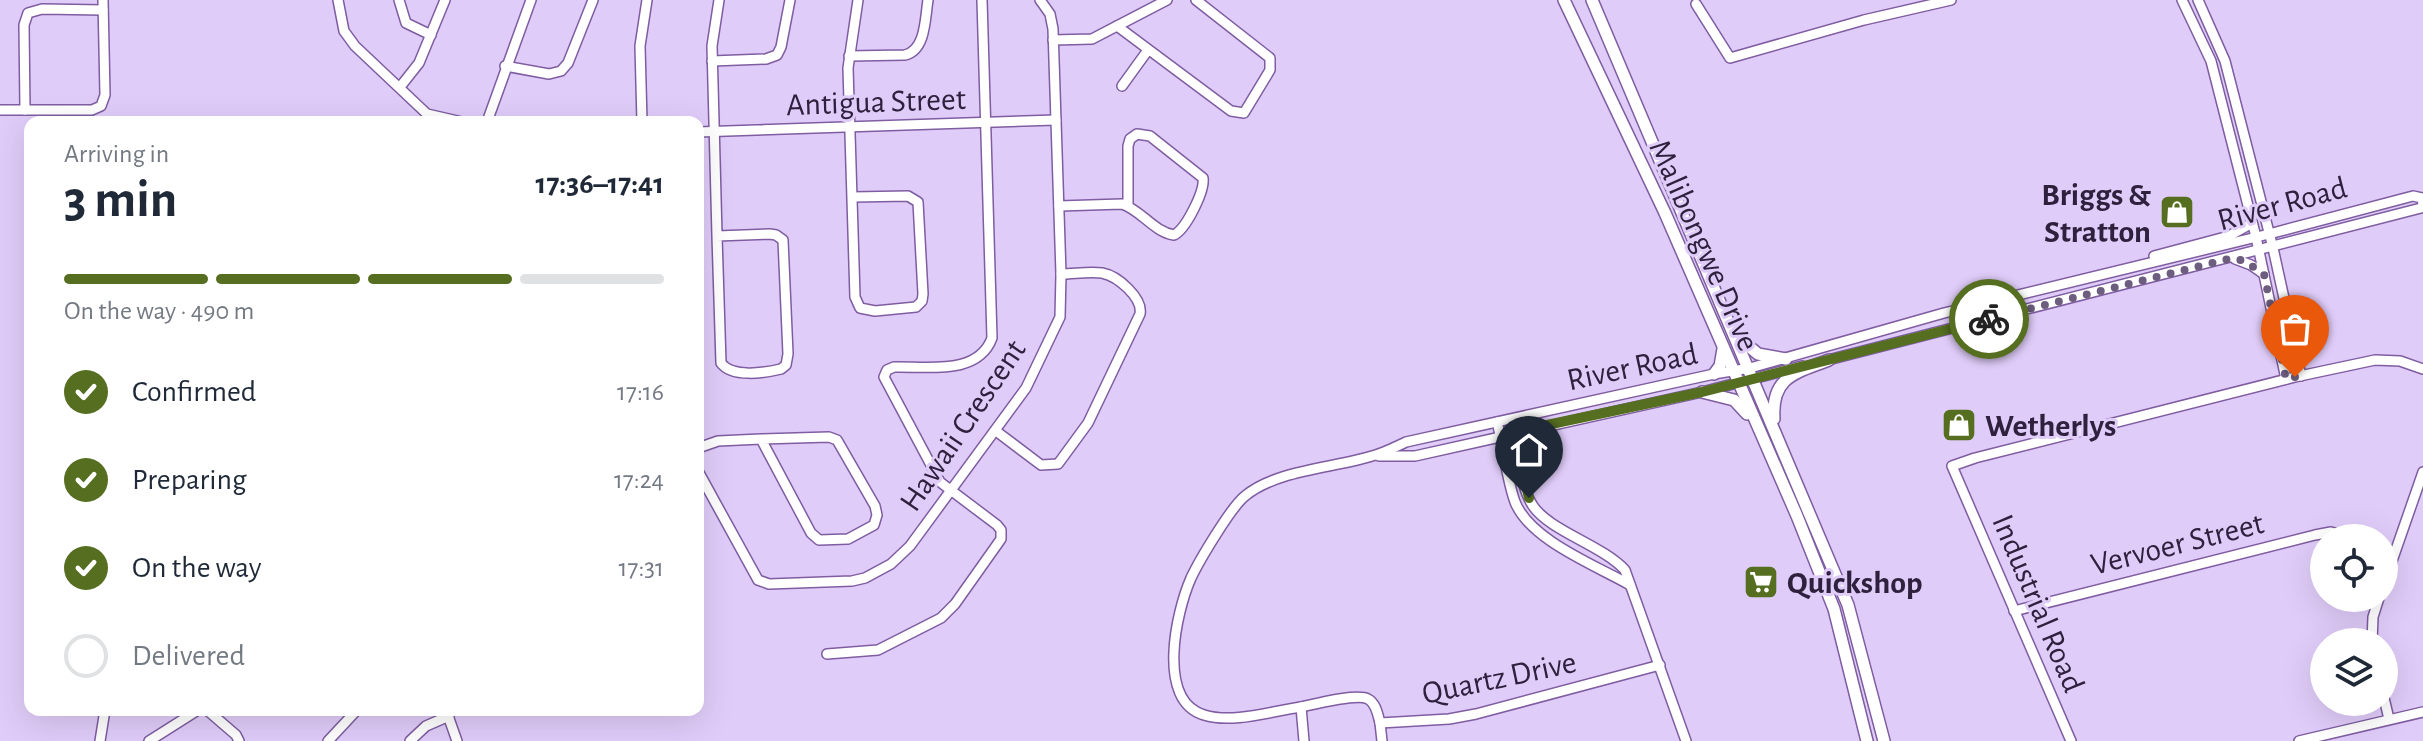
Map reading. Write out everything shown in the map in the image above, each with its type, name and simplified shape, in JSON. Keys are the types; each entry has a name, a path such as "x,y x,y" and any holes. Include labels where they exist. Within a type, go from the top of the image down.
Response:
{"main road":[{"name":"Malibongwe Drive","path":"1564,0 1665,213 1834,609 1867,741"},
{"name":"Malibongwe Drive","path":"1592,0 1848,605 1884,741"},
{"path":"1735,333 1755,353 1786,359"},
{"path":"1714,374 1720,366 1723,348"},
{"path":"1774,426 1775,395 1784,381 1791,375 1829,360"},
{"path":"1702,392 1734,400 1761,433"}],"street":[{"path":"338,0 349,40 427,114 436,116"},
{"path":"399,0 406,23 431,35"},
{"path":"400,87 419,63 445,0"},
{"path":"489,116 531,0"},
{"path":"505,66 549,74 561,71 568,63 593,0"},
{"path":"642,116 640,46 647,0"},
{"path":"717,236 776,235 783,240 788,358 781,369 735,372 721,363 712,132 713,33 719,0"},
{"path":"712,61 774,57 781,47 790,0"},
{"path":"853,197 908,196 918,202 923,294 922,301 916,307 869,311 857,305 854,292 849,56 858,0"},
{"path":"849,56 905,55 914,52 920,44 928,0"},
{"path":"827,654 882,648 941,618 955,604 1002,536 997,525 937,478 886,385 884,374 894,367 967,364 982,355 990,342 982,0"},
{"name":"Hawaii Crescent","path":"704,482 754,576 769,584 852,581 878,571 901,557 1029,384 1062,309 1053,40 1051,17 1040,0"},
{"path":"1053,40 1090,40 1167,0"},
{"path":"1117,26 1231,111 1241,114 1249,109 1270,70 1269,55 1196,0"},
{"path":"1696,4 1730,58 1864,20 1951,0"},
{"path":"2182,0 2211,61 2256,237 2286,379 2387,359 2423,369"},
{"path":"2198,0 2225,61 2273,248 2301,376"},
{"path":"0,110 25,110 92,110 101,106 105,95 103,5 32,10 25,16 25,110"},
{"path":"1122,86 1148,50"},
{"name":"Antigua Street","path":"704,132 1056,120"},
{"path":"1059,206 1128,206 1165,233 1177,234 1203,190 1203,178 1150,136 1137,134 1130,139 1128,146 1128,206"},
{"name":"River Road","path":"1374,456 1415,456 1702,392 1736,377 1829,360 2259,252 2421,208 2423,204 2420,196 2413,196 1944,313 1786,359 1752,373"},
{"path":"2137,265 2170,251 2236,234 2252,223"},
{"path":"2232,258 2244,261 2264,274"},
{"path":"996,431 1041,465 1051,467 1058,464 1088,423 1140,314 1138,299 1109,276 1097,273 1061,274"},
{"name":"River Road","path":"1374,456 1406,442 1714,374 1736,377"},
{"name":"Industrial Road","path":"2071,741 1952,466 2286,379"},
{"path":"1509,419 1525,485 1534,507 1547,519 1615,559 1625,570 1686,741"},
{"path":"1497,422 1515,502 1529,525 1630,585"},
{"path":"704,446 718,441 761,439 829,437 837,440 875,506 877,518 874,525 848,539 825,541 815,537 761,439"},
{"path":"1304,741 1301,707 1227,718 1202,715 1182,700 1172,673 1179,618 1191,578 1244,496 1273,480 1374,456"},
{"path":"2398,530 2423,472"},
{"name":"Vervoer Street","path":"2014,611 2310,537"},
{"name":"Quartz Drive","path":"1301,707 1359,697 1369,699 1375,706 1380,723 1449,719 1660,665"},
{"path":"2299,741 2423,712"},
{"path":"100,741 104,716"},
{"path":"149,741 189,716"},
{"path":"214,716 239,741"},
{"path":"328,741 351,716"},
{"path":"410,741 443,716"},
{"path":"449,716 457,741"},
{"path":"1380,723 1382,741"}],"way so far":[{"path":"1989,319 2232,258 2244,261 2264,274 2286,379 2295,377"}],"place":[{"name":"Briggs & Stratton","path":"2177,212"},
{"name":"Wetherlys","path":"1959,425"},
{"name":"Quickshop","path":"1761,582"}],"route":[{"path":"1529,498 1514,432 1702,392 1989,319"}]}
